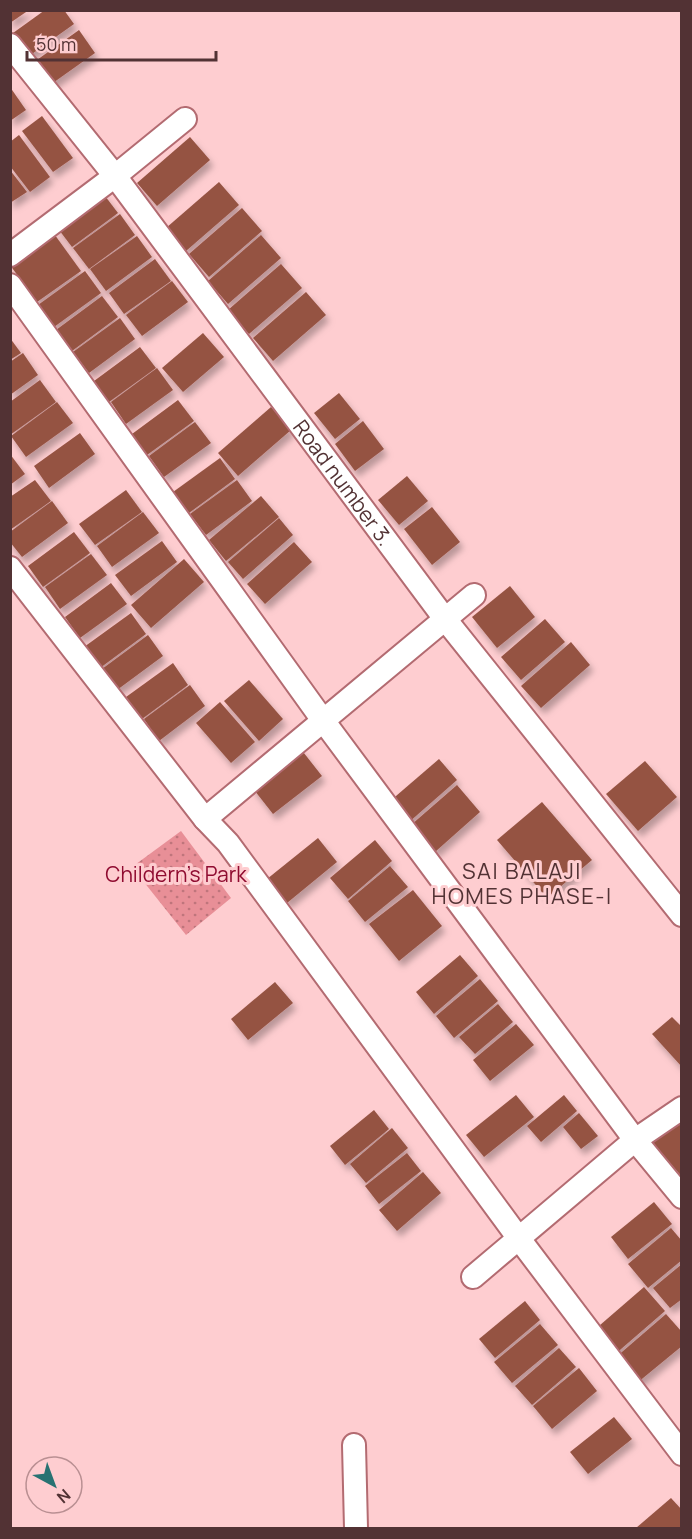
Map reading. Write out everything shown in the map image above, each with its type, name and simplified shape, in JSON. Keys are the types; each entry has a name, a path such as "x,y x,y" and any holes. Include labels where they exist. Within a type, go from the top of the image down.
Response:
{"street":[{"name":"Road number 3.","path":"10,45 115,176 445,619 681,915"},
{"path":"10,255 115,176 185,119"},
{"path":"10,285 322,719 635,1140 681,1197"},
{"path":"10,568 205,819 228,843 520,1240 681,1454"},
{"path":"205,819 322,719 474,595"},
{"path":"472,1277 520,1240 635,1140 681,1108"},
{"path":"354,1445 356,1528"}],"green space":[{"name":"Childern's Park","path":"181,831 231,898 186,935 132,867"}],"building":[{"path":"10,10 29,10 10,23"},
{"path":"45,10 64,10 74,24 29,56 13,33"},
{"path":"79,30 95,53 50,85 34,62"},
{"path":"10,87 26,110 10,121"},
{"path":"42,116 73,158 53,172 22,131"},
{"path":"19,135 50,177 30,192 10,166 10,142"},
{"path":"190,137 210,160 157,206 137,183"},
{"path":"10,170 27,192 10,203"},
{"path":"219,182 239,205 186,251 166,228"},
{"path":"102,192 118,213 72,247 56,226"},
{"path":"242,208 262,231 209,277 189,254"},
{"path":"120,214 135,235 89,269 73,248"},
{"path":"52,231 81,271 37,302 10,265"},
{"path":"261,235 281,258 228,304 208,281"},
{"path":"137,236 152,257 106,291 90,269"},
{"path":"155,259 171,281 124,314 109,293"},
{"path":"281,264 302,288 249,334 228,310"},
{"path":"85,271 101,293 54,327 38,305"},
{"path":"172,281 188,302 142,336 126,315"},
{"path":"306,292 326,315 273,361 253,338"},
{"path":"102,296 118,317 72,351 56,330"},
{"path":"120,318 135,339 89,373 73,352"},
{"path":"203,333 224,357 183,392 162,368"},
{"path":"10,338 21,353 10,360"},
{"path":"140,347 156,368 109,402 94,381"},
{"path":"23,353 38,375 10,395 10,362"},
{"path":"157,368 173,390 126,424 111,402"},
{"path":"40,380 56,402 10,435 10,402"},
{"path":"339,393 360,419 335,439 314,413"},
{"path":"178,400 194,421 147,455 132,434"},
{"path":"57,402 73,423 26,457 11,436"},
{"path":"271,407 291,430 238,476 218,453"},
{"path":"363,421 384,449 355,471 335,444"},
{"path":"195,422 211,443 164,477 149,456"},
{"path":"80,433 95,454 49,488 34,466"},
{"path":"10,454 25,474 10,485"},
{"path":"220,458 235,479 189,513 173,492"},
{"path":"407,476 428,501 399,525 378,500"},
{"path":"35,480 51,501 10,530 10,497"},
{"path":"237,480 252,501 206,535 190,514"},
{"path":"126,490 142,512 95,545 79,524"},
{"path":"261,496 279,517 226,561 209,540"},
{"path":"52,501 68,523 22,557 10,542 10,532"},
{"path":"432,507 460,542 432,565 404,529"},
{"path":"143,512 159,533 112,567 97,546"},
{"path":"279,518 293,535 243,579 228,562"},
{"path":"74,532 90,553 43,587 28,566"},
{"path":"162,541 177,562 131,596 115,575"},
{"path":"294,542 312,562 265,604 247,584"},
{"path":"91,554 107,575 60,609 45,587"},
{"path":"184,559 204,582 151,628 131,605"},
{"path":"111,583 127,604 80,638 65,617"},
{"path":"510,586 535,617 497,648 472,617"},
{"path":"131,613 146,634 100,668 84,647"},
{"path":"545,619 565,642 521,680 501,657"},
{"path":"148,635 163,656 117,690 102,669"},
{"path":"571,642 590,665 541,708 521,686"},
{"path":"173,663 188,685 142,719 126,697"},
{"path":"249,680 283,719 259,741 224,701"},
{"path":"190,685 205,706 159,741 144,719"},
{"path":"220,702 255,742 231,763 196,723"},
{"path":"300,748 322,776 273,814 251,786"},
{"path":"439,759 457,780 408,823 389,802"},
{"path":"645,761 677,797 638,831 606,794"},
{"path":"457,785 480,812 435,852 411,825"},
{"path":"542,802 592,860 547,898 497,840"},
{"path":"318,838 337,862 287,903 267,879"},
{"path":"375,840 392,861 348,899 330,878"},
{"path":"390,866 408,887 365,922 348,901"},
{"path":"413,890 442,926 399,961 369,924"},
{"path":"460,955 478,976 434,1014 416,992"},
{"path":"480,979 498,1001 454,1038 436,1016"},
{"path":"275,982 293,1003 248,1040 231,1019"},
{"path":"498,1004 513,1022 475,1054 459,1037"},
{"path":"672,1017 682,1027 682,1067 652,1034"},
{"path":"516,1024 534,1045 490,1081 473,1060"},
{"path":"516,1095 534,1117 484,1157 466,1135"},
{"path":"564,1095 577,1111 541,1142 527,1126"},
{"path":"374,1110 389,1129 345,1165 330,1146"},
{"path":"579,1113 598,1136 581,1149 563,1127"},
{"path":"682,1118 682,1177 652,1142"},
{"path":"392,1128 408,1148 366,1183 350,1164"},
{"path":"407,1153 421,1171 379,1204 365,1186"},
{"path":"423,1172 441,1193 397,1231 379,1210"},
{"path":"654,1202 672,1224 628,1259 611,1237"},
{"path":"671,1228 682,1241 682,1260 648,1288 628,1264"},
{"path":"682,1264 682,1299 670,1308 653,1288"},
{"path":"644,1287 665,1311 613,1356 592,1332"},
{"path":"525,1301 540,1320 495,1358 479,1339"},
{"path":"666,1314 682,1332 682,1346 637,1383 615,1358"},
{"path":"540,1324 558,1345 512,1383 494,1362"},
{"path":"559,1348 576,1367 532,1405 515,1386"},
{"path":"579,1368 597,1391 552,1429 533,1406"},
{"path":"614,1417 632,1439 588,1474 570,1452"},
{"path":"671,1498 682,1510 682,1528 636,1528"}],"district":[{"name":"SAI BALAJI HOMES PHASE-I","path":"522,884"}]}
